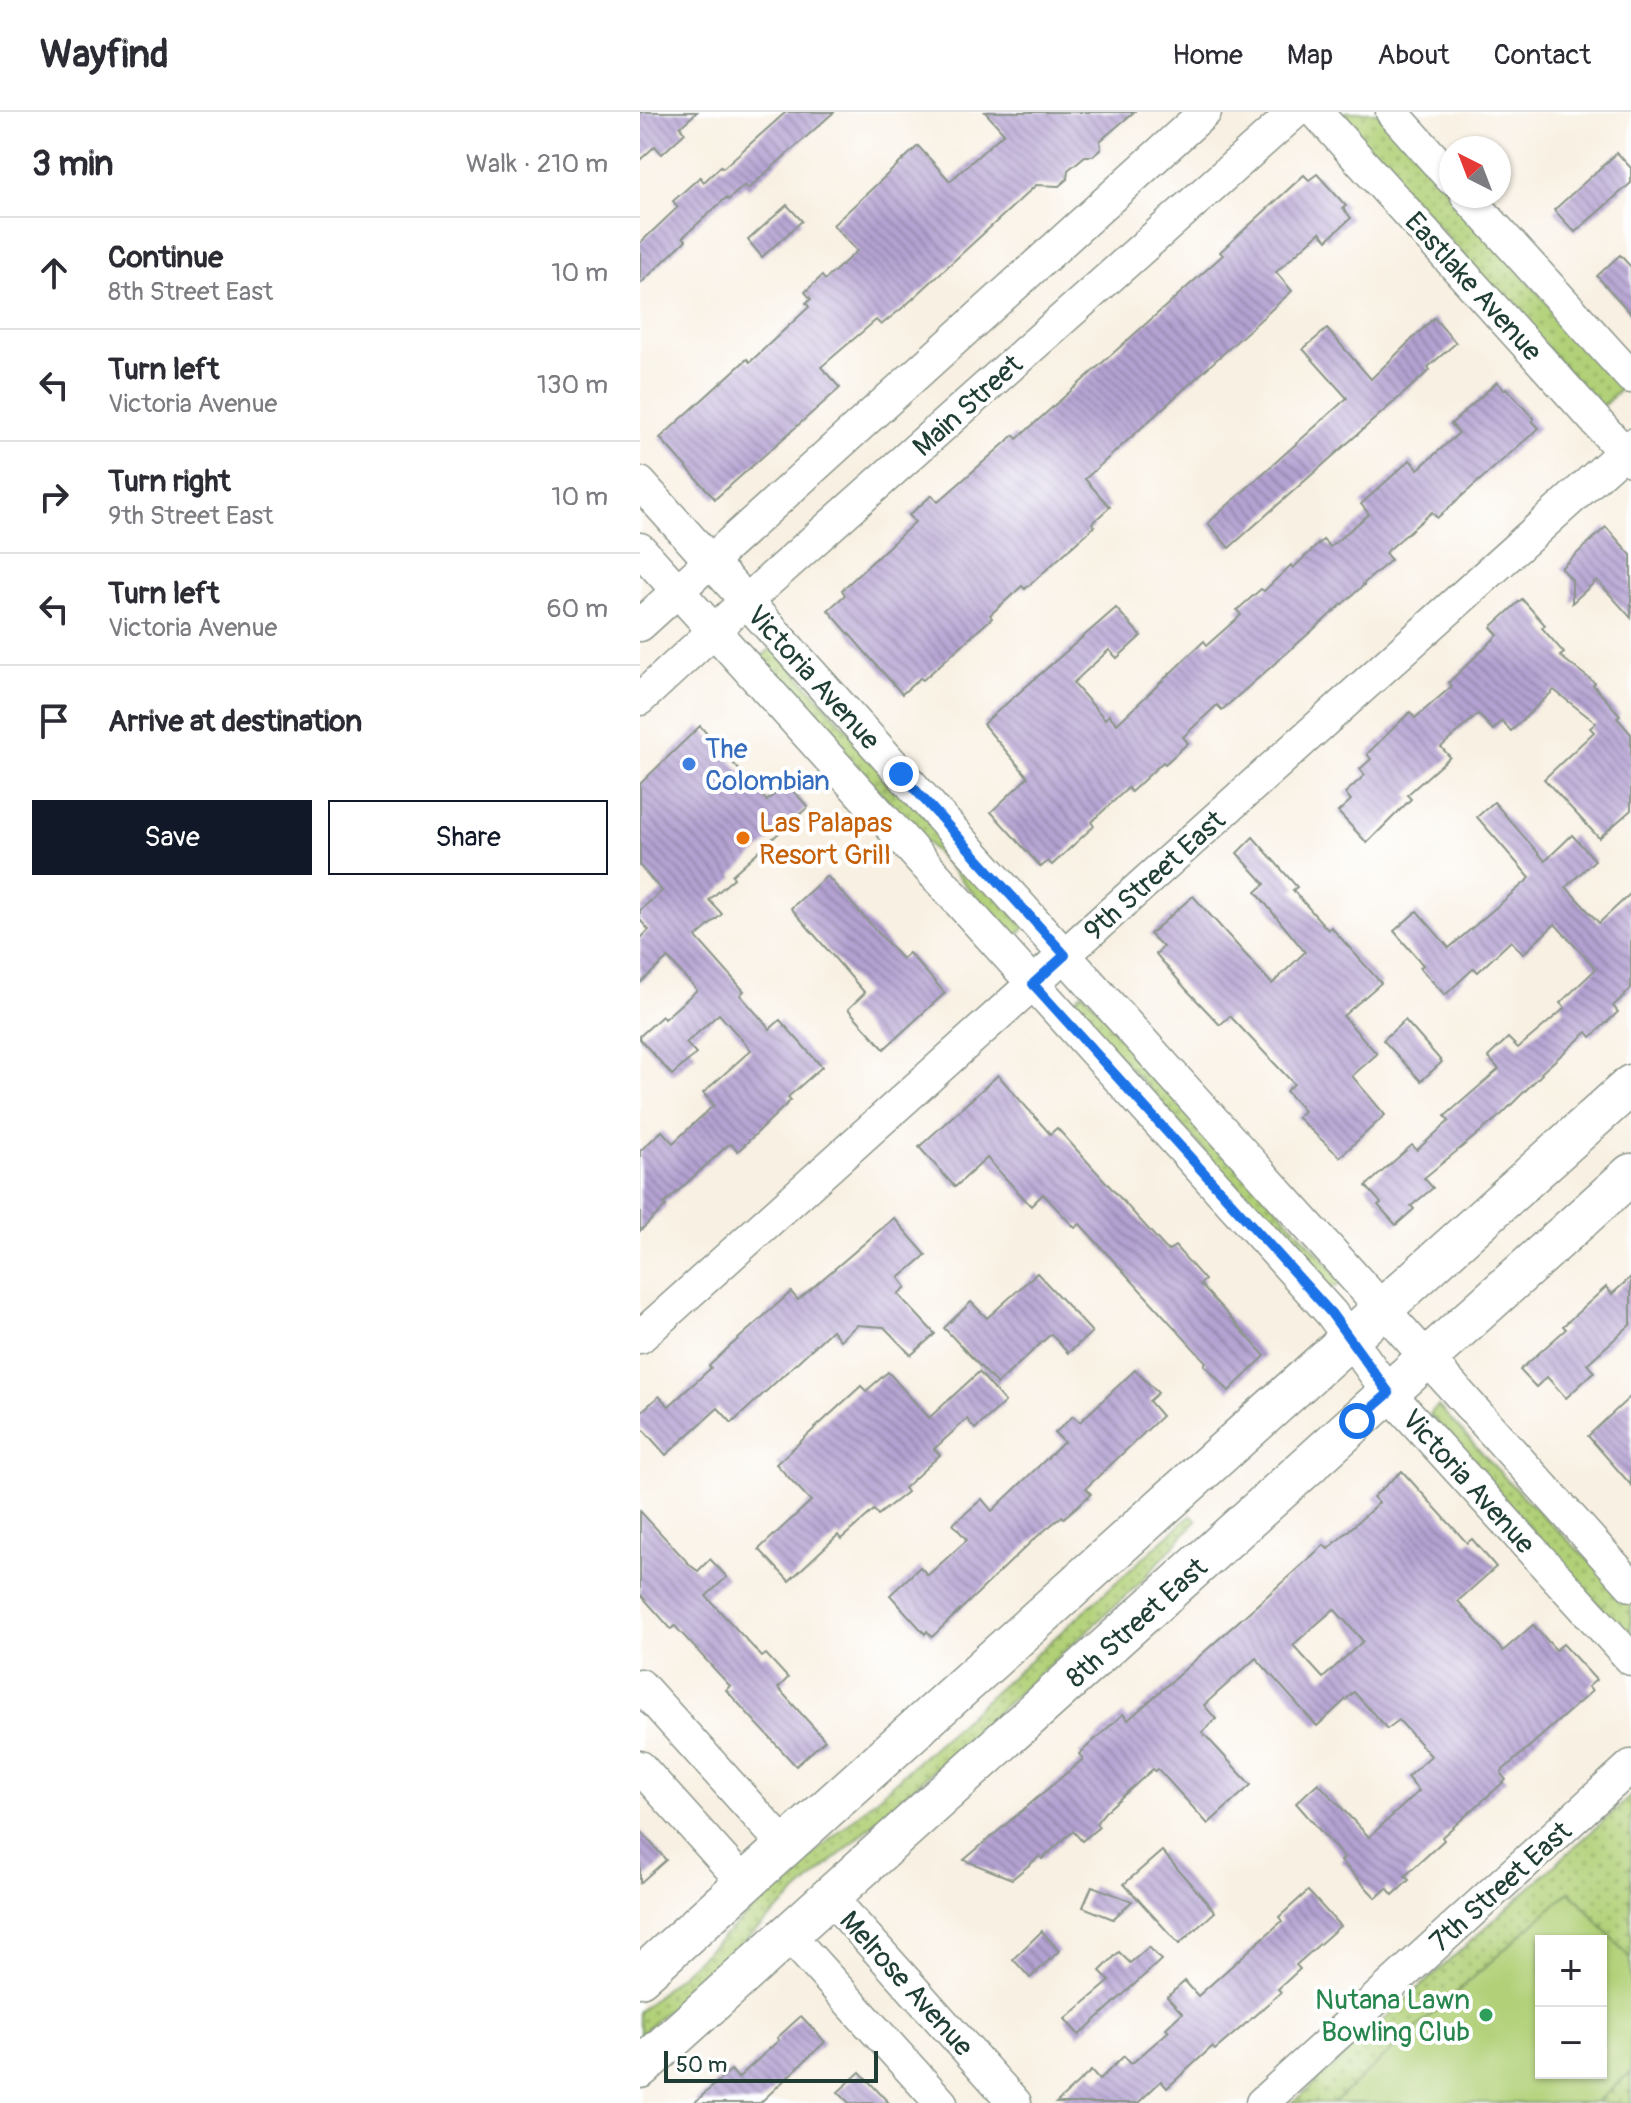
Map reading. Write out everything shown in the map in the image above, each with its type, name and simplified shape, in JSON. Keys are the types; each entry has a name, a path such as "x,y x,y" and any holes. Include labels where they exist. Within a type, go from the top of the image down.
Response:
{"main road":[{"path":"640,1977 1631,1085"},
{"name":"8th Street East","path":"640,2068 1631,1174"}],"street":[{"name":"Main Street","path":"640,625 1205,112"},
{"name":"Main Street","path":"640,699 1295,112"},
{"name":"Eastlake Avenue","path":"1316,112 1628,452"},
{"name":"Eastlake Avenue","path":"1392,112 1439,165"},
{"name":"Eastlake Avenue","path":"1478,208 1631,377"},
{"name":"9th Street East","path":"640,1337 1628,452"},
{"name":"Victoria Avenue","path":"640,483 1631,1585"},
{"name":"Victoria Avenue","path":"640,549 1331,1313 1389,1393 1631,1659"},
{"path":"640,1685 786,1847"},
{"name":"7th Street East","path":"1262,2103 1631,1766"},
{"path":"640,1767 745,1884"},
{"name":"Melrose Avenue","path":"831,1898 1015,2103"},
{"name":"Melrose Avenue","path":"789,1935 941,2103"}],"green space":[{"path":"1345,112 1378,112 1439,181 1439,208 1463,208 1622,388 1599,406 1343,121"},
{"path":"773,647 1025,927 1014,938 762,662 761,657"},
{"path":"1083,992 1344,1282 1330,1290 1073,1005 1073,1001"},
{"path":"1438,1406 1521,1495 1631,1601 1631,1641 1429,1414"},
{"path":"1191,1515 1197,1520 1140,1583 640,2035 640,2011"},
{"name":"Nutana Lawn Bowling Club","path":"1631,1796 1631,2103 1292,2103"},
{"name":"Nutana Lawn Bowling Club","path":"1570,1891 1631,1959 1631,2072 1596,2103 1333,2103"}],"building":[{"path":"640,112 697,112 680,127 685,133 662,154 655,146 640,160"},
{"path":"786,112 834,112 748,189 745,185 728,200 726,198 683,237 686,240 640,284 640,243 678,207 673,201 700,177 704,182 721,166 723,168"},
{"path":"985,112 1134,112 1100,141 1101,149 1093,156 1085,156 1068,170 1067,179 1059,186 1036,185 906,305 881,325 876,320 821,367 840,388 715,499 660,438 809,307 806,303 811,299 805,292 822,276 825,280 857,251 833,225 918,146 950,181 1004,133"},
{"path":"1617,153 1631,168 1631,183 1575,232 1554,210"},
{"path":"1317,174 1346,206 1343,208 1351,218 1327,240 1320,232 1276,272 1292,291 1085,479 1110,507 1092,523 1095,526 1025,589 1022,586 990,615 992,618 923,680 920,678 902,694 828,610 845,595 842,590 915,522 909,515 932,495 938,502 1014,435 1017,439 1223,255 1220,252 1304,175 1309,180"},
{"path":"787,205 802,221 762,257 748,240"},
{"path":"1620,255 1631,267 1631,314 1597,276"},
{"path":"1434,318 1456,343 1428,367 1430,370 1229,548 1208,523 1347,398 1303,349 1327,329 1371,379"},
{"path":"1497,382 1504,390 1506,388 1539,428 1437,518 1432,512 1385,553 1391,560 1364,585 1222,710 1217,705 1183,737 1188,743 1131,792 1128,788 1091,822 1094,826 1052,865 1048,861 1041,867 991,812 1028,777 983,724 1116,608 1141,636 1117,658 1109,650 1073,683 1105,719 1109,715 1117,724 1204,641 1207,645 1241,615 1237,610 1261,589 1264,591 1323,540 1330,547 1369,514 1361,504 1410,460 1418,469 1459,433 1451,424"},
{"path":"1606,527 1631,555 1631,618 1597,580 1572,603 1572,580 1561,568"},
{"path":"1522,599 1564,653 1560,656 1595,683 1593,685 1620,715 1617,718 1631,734 1631,810 1599,838 1544,779 1594,732 1590,728 1596,723 1554,690 1511,731 1502,721 1493,730 1478,714 1441,747 1450,757 1407,795 1411,799 1367,843 1338,812 1351,800 1345,793 1365,775 1360,769 1371,759 1367,754 1410,712 1415,718 1452,686 1449,682 1498,635 1491,627"},
{"path":"700,726 767,801 786,783 808,807 732,875 734,878 709,900 722,914 696,937 744,991 740,995 770,1029 780,1020 822,1067 788,1097 791,1100 738,1151 731,1144 728,1145 664,1204 666,1206 640,1231 640,1151 662,1131 673,1143 714,1105 703,1093 751,1050 719,1014 686,1043 696,1054 672,1075 640,1039 662,1016 664,1019 697,990 668,958 640,983 640,939 649,930 640,920 640,910 662,891 640,866 640,784"},
{"path":"1494,802 1545,861 1572,835 1595,860 1566,887 1599,923 1631,893 1631,989 1613,1006 1618,1012 1591,1037 1587,1032 1541,1073 1502,1114 1424,1178 1433,1188 1411,1206 1414,1209 1396,1225 1366,1186 1412,1145 1417,1150 1449,1121 1445,1116 1499,1069 1488,1057 1508,1038 1518,1048 1565,1008 1560,1003 1596,969 1555,924 1523,954 1511,941 1478,972 1474,968 1445,995 1420,968 1423,965 1394,931 1417,911 1449,948 1530,878 1477,817"},
{"path":"1253,837 1297,887 1293,890 1328,930 1331,927 1381,983 1343,1016 1377,1054 1352,1076 1385,1115 1340,1157 1297,1117 1304,1111 1286,1091 1294,1084 1230,1016 1220,1025 1156,954 1163,947 1150,934 1193,896 1272,984 1305,952 1256,892 1265,884 1237,853"},
{"path":"827,876 902,959 909,953 945,993 884,1049 848,1009 865,993 791,908"},
{"path":"1405,1020 1442,1062 1421,1081 1383,1040"},
{"path":"998,1075 1050,1134 1057,1128 1168,1251 1175,1246 1205,1280 1200,1284 1265,1356 1229,1391 1080,1224 1075,1228 1043,1194 1031,1206 987,1158 955,1187 919,1147"},
{"path":"894,1218 926,1255 899,1278 906,1287 898,1294 935,1334 911,1355 884,1327 857,1325 840,1340 832,1330 732,1423 718,1408 666,1455 640,1426 640,1413 659,1396 669,1406 791,1292 798,1300"},
{"path":"1037,1273 1092,1332 1068,1353 1051,1334 997,1384 944,1328 971,1302 987,1318"},
{"path":"1631,1277 1631,1324 1587,1364 1594,1372 1566,1398 1547,1377 1536,1387 1520,1370 1566,1329 1563,1326 1606,1287 1612,1294"},
{"path":"1135,1370 1158,1393 1149,1401 1162,1416 1086,1488 1091,1494 1033,1540 932,1637 927,1631 925,1634 890,1595 920,1567 928,1575 967,1540 953,1524 982,1499 992,1511 1064,1442 1055,1433 1073,1416 1080,1422"},
{"path":"888,1372 929,1418 979,1372 1005,1402 975,1429 967,1419 934,1449 940,1455 904,1488 907,1492 878,1515 874,1510 841,1539 838,1535 789,1581 759,1549 811,1501 776,1464 861,1386 866,1391"},
{"path":"1631,1396 1631,1485 1588,1436"},
{"path":"1402,1471 1467,1543 1472,1539 1496,1567 1458,1601 1503,1651 1533,1625 1556,1650 1563,1644 1596,1680 1588,1687 1592,1691 1502,1771 1506,1780 1442,1837 1444,1840 1405,1876 1409,1880 1393,1895 1387,1888 1376,1898 1341,1861 1344,1858 1296,1803 1318,1783 1369,1837 1419,1791 1407,1777 1431,1756 1399,1720 1387,1729 1354,1692 1317,1726 1256,1658 1204,1705 1216,1719 1202,1732 1251,1785 1208,1824 1158,1769 1153,1769 1105,1812 1096,1823 1099,1827 1082,1841 1073,1831 1042,1859 1040,1856 1012,1879 964,1860 1083,1759 1079,1754 1123,1714 1128,1720 1324,1545 1328,1549 1379,1503 1373,1497","holes":["1334,1609 1363,1641 1323,1678 1293,1645"]},
{"path":"640,1511 691,1566 698,1571 710,1559 727,1577 706,1596 762,1657 766,1654 788,1678 778,1688 825,1740 796,1766 726,1690 730,1686 675,1626 671,1629 640,1594"},
{"path":"640,1830 666,1860 640,1883"},
{"path":"1162,1851 1215,1912 1179,1944 1124,1884"},
{"path":"1092,1886 1132,1901 1113,1919 1083,1907"},
{"path":"1308,1891 1340,1926 1296,1965 1300,1969 1278,1989 1281,1992 1215,2050 1212,2047 1167,2088 1161,2081 1138,2103 1056,2103 1091,2071 1099,2080 1124,2056 1131,2064 1169,2031 1166,2028 1182,2013 1167,1997 1185,1981 1198,1996 1282,1921 1279,1917"},
{"path":"1042,1931 1059,1951 1030,1978 1013,1959"},
{"path":"1149,1947 1161,1960 1079,2035 1065,2019 1110,1981 1100,1971 1119,1952 1130,1963"},
{"path":"801,2016 825,2042 760,2103 694,2103 731,2070 738,2078"},
{"path":"860,2072 889,2103 849,2103 838,2092"}],"place":[{"name":"The Colombian","path":"689,764"},
{"name":"Las Palapas Resort Grill","path":"743,838"},
{"name":"Nutana Lawn Bowling Club","path":"1486,2015"}],"route":[{"path":"901,774 1065,955 1033,984 1331,1313 1389,1393 1357,1421"}]}
